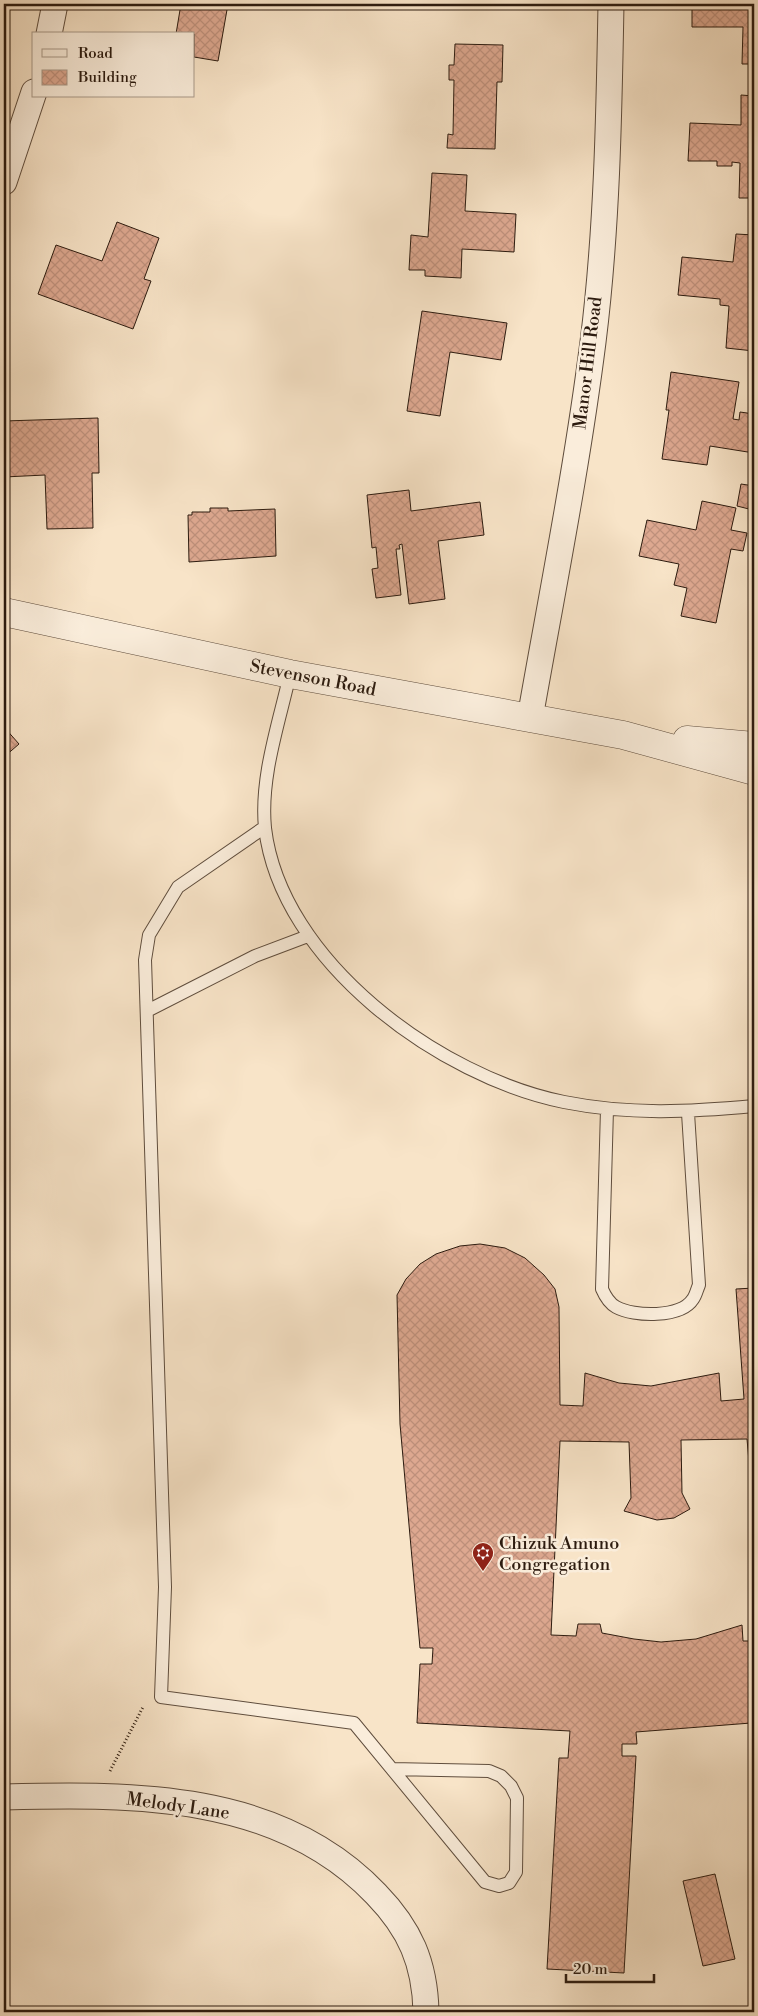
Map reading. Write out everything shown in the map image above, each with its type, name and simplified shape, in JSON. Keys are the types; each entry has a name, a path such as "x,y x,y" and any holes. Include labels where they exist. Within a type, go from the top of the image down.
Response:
{"street":[{"path":"49,32 55,4"},
{"name":"Manor Hill Road","path":"530,718 576,454 593,342 605,219 610,4"},
{"path":"4,182 8,157 32,97"},
{"name":"Stevenson Road","path":"4,612 290,674 623,735 754,772"},
{"name":"Stevenson Road","path":"623,735 754,746"},
{"name":"Melody Lane","path":"4,1797 97,1795 162,1800 224,1810 277,1827 318,1846 366,1883 407,1932 422,1967 426,2012"}],"lane":[{"path":"290,674 266,784 265,827 273,863 286,895 308,936 340,974 381,1011 440,1053 500,1084 563,1102 607,1109 688,1113 754,1106"},
{"path":"265,827 178,887 149,935 145,960 165,1587 160,1697 354,1723 485,1882 498,1886 510,1883 516,1872 517,1798 511,1786 501,1776 489,1772 392,1769"},
{"path":"147,1011 255,956 308,936"},
{"path":"607,1109 602,1289 606,1299 615,1307 642,1315 663,1314 680,1309 693,1300 699,1285 688,1113"}],"path":[{"path":"97,1795 142,1708 160,1697"}],"building":[{"path":"181,4 228,4 218,61 195,57 195,32 176,32"},
{"path":"692,4 754,4 754,64 742,64 743,27 692,27"},
{"path":"455,44 503,45 502,82 497,82 495,149 447,148 448,134 453,135 454,80 449,80 449,65 454,65"},
{"path":"741,95 754,96 754,198 739,198 740,163 732,162 732,166 717,166 717,161 688,161 690,123 741,125"},
{"path":"432,173 467,175 465,211 516,214 514,252 462,249 461,278 425,276 425,270 409,270 411,235 428,237"},
{"path":"117,222 159,238 144,279 151,281 133,329 38,294 56,245 102,261"},
{"path":"736,234 754,235 754,351 726,348 729,306 720,305 720,299 678,295 682,257 733,262"},
{"path":"422,311 507,323 501,360 450,352 440,416 407,411"},
{"path":"671,372 739,382 733,419 739,420 740,412 754,414 754,453 710,446 707,465 662,459 669,410 666,410"},
{"path":"98,418 99,473 92,473 93,528 47,529 45,475 4,477 4,421"},
{"path":"741,484 754,486 749,509 737,506"},
{"path":"409,490 411,511 480,502 484,535 438,541 445,599 409,604 402,544 399,545 400,549 396,549 401,595 376,598 372,569 378,568 376,547 372,548 367,495"},
{"path":"702,501 736,508 731,530 747,533 743,551 731,549 716,623 681,616 687,588 674,585 679,564 639,556 647,520 696,530"},
{"path":"210,508 228,508 228,511 275,509 276,556 189,562 188,515 192,515 192,512 210,512"},
{"path":"4,727 19,744 4,757"},
{"name":"Chizuk Amuno Congregation","path":"480,1244 505,1248 525,1258 544,1275 555,1289 559,1307 560,1405 583,1406 585,1373 619,1383 651,1386 719,1373 721,1401 744,1399 736,1289 754,1288 754,1518 747,1439 681,1440 682,1493 690,1509 674,1518 657,1520 624,1511 631,1498 629,1442 560,1441 551,1635 576,1636 578,1624 600,1624 602,1633 661,1642 696,1639 742,1625 743,1641 754,1641 754,1767 751,1723 636,1732 637,1744 622,1744 622,1756 636,1756 624,1973 547,1969 559,1758 568,1758 570,1731 417,1723 420,1664 432,1664 433,1648 420,1648 400,1424 397,1295 406,1279 420,1264 436,1254 460,1246"},
{"path":"715,1874 735,1959 703,1966 683,1881"}],"place":[{"name":"Chizuk Amuno Congregation","path":"483,1572"}]}
